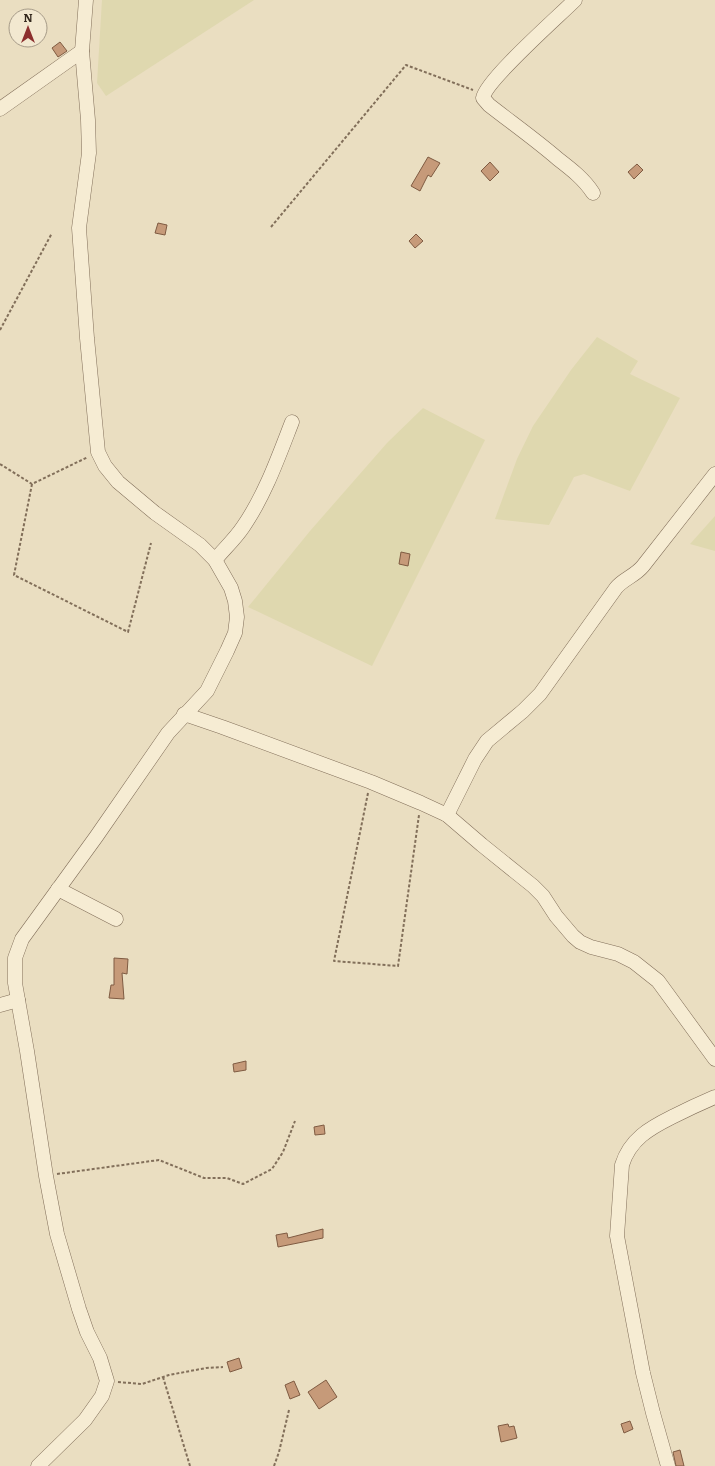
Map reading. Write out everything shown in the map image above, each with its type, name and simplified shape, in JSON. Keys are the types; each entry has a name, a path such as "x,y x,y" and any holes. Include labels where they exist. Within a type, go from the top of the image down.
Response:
{"street":[{"path":"38,1466 85,1420 102,1396 107,1381 100,1358 87,1332 57,1234 46,1176 15,983 15,958 22,939 96,837 168,733 184,714 198,702 207,691 235,633 237,616 235,602 224,573 215,560 200,545 155,513 118,482 105,466 98,452 80,242 81,206 89,153 88,120 82,51 86,0"},
{"path":"575,0 501,72 484,92 483,98 489,105 579,175 593,194"},
{"path":"0,109 82,51"},
{"path":"215,560 243,528 259,501 272,476 292,422"},
{"path":"447,816 475,759 487,741 523,711 540,694 619,584 637,574 715,474"},
{"path":"184,714 371,782 421,803 447,816 533,886 543,896 556,916 580,942 591,947 618,954 634,962 658,981 715,1059"},
{"path":"58,889 116,919"},
{"path":"0,1005 18,1000"},
{"path":"668,1466 653,1413 644,1373 617,1236 622,1165 624,1156 630,1147 644,1132 653,1126 715,1097"}],"path":[{"path":"270,227 406,65 471,88 483,98"},
{"path":"0,330 52,233"},
{"path":"32,484 98,452"},
{"path":"0,464 32,484"},
{"path":"32,484 14,575 128,632 151,543"},
{"path":"371,782 334,960 398,966 421,803"},
{"path":"46,1176 159,1160 204,1178 227,1178 243,1184 272,1169 283,1152 295,1121"},
{"path":"107,1381 142,1384 163,1377 206,1368 224,1367"},
{"path":"163,1377 190,1466"},
{"path":"274,1466 279,1452 288,1410"}],"shaded area":[{"path":"102,0 254,0 106,96 97,83"},
{"path":"597,337 638,361 630,374 680,398 630,491 584,474 574,477 549,525 495,519 517,459 533,426 571,370"},
{"path":"423,408 485,440 372,666 248,607 310,531 387,443"},
{"path":"715,516 715,551 690,544"}],"building":[{"path":"60,42 67,51 58,57 52,48"},
{"path":"428,157 440,163 431,177 428,175 420,191 411,186"},
{"path":"490,162 499,172 490,181 481,171"},
{"path":"637,164 643,170 634,179 628,172"},
{"path":"158,223 167,225 165,235 155,233"},
{"path":"416,234 423,241 415,248 409,241"},
{"path":"401,552 410,554 408,566 399,564"},
{"path":"114,958 128,959 127,974 122,973 124,999 109,998 111,985 114,985"},
{"path":"246,1061 246,1070 234,1072 233,1064"},
{"path":"324,1125 325,1134 315,1135 314,1127"},
{"path":"323,1229 323,1238 278,1247 276,1235 287,1233 288,1238"},
{"path":"239,1358 242,1368 230,1372 227,1362"},
{"path":"326,1380 337,1397 319,1409 308,1392"},
{"path":"294,1381 300,1395 290,1399 285,1385"},
{"path":"630,1421 633,1429 624,1433 621,1424"},
{"path":"508,1424 509,1427 514,1426 517,1438 501,1442 498,1426"},
{"path":"680,1450 684,1466 676,1466 673,1452"}]}
